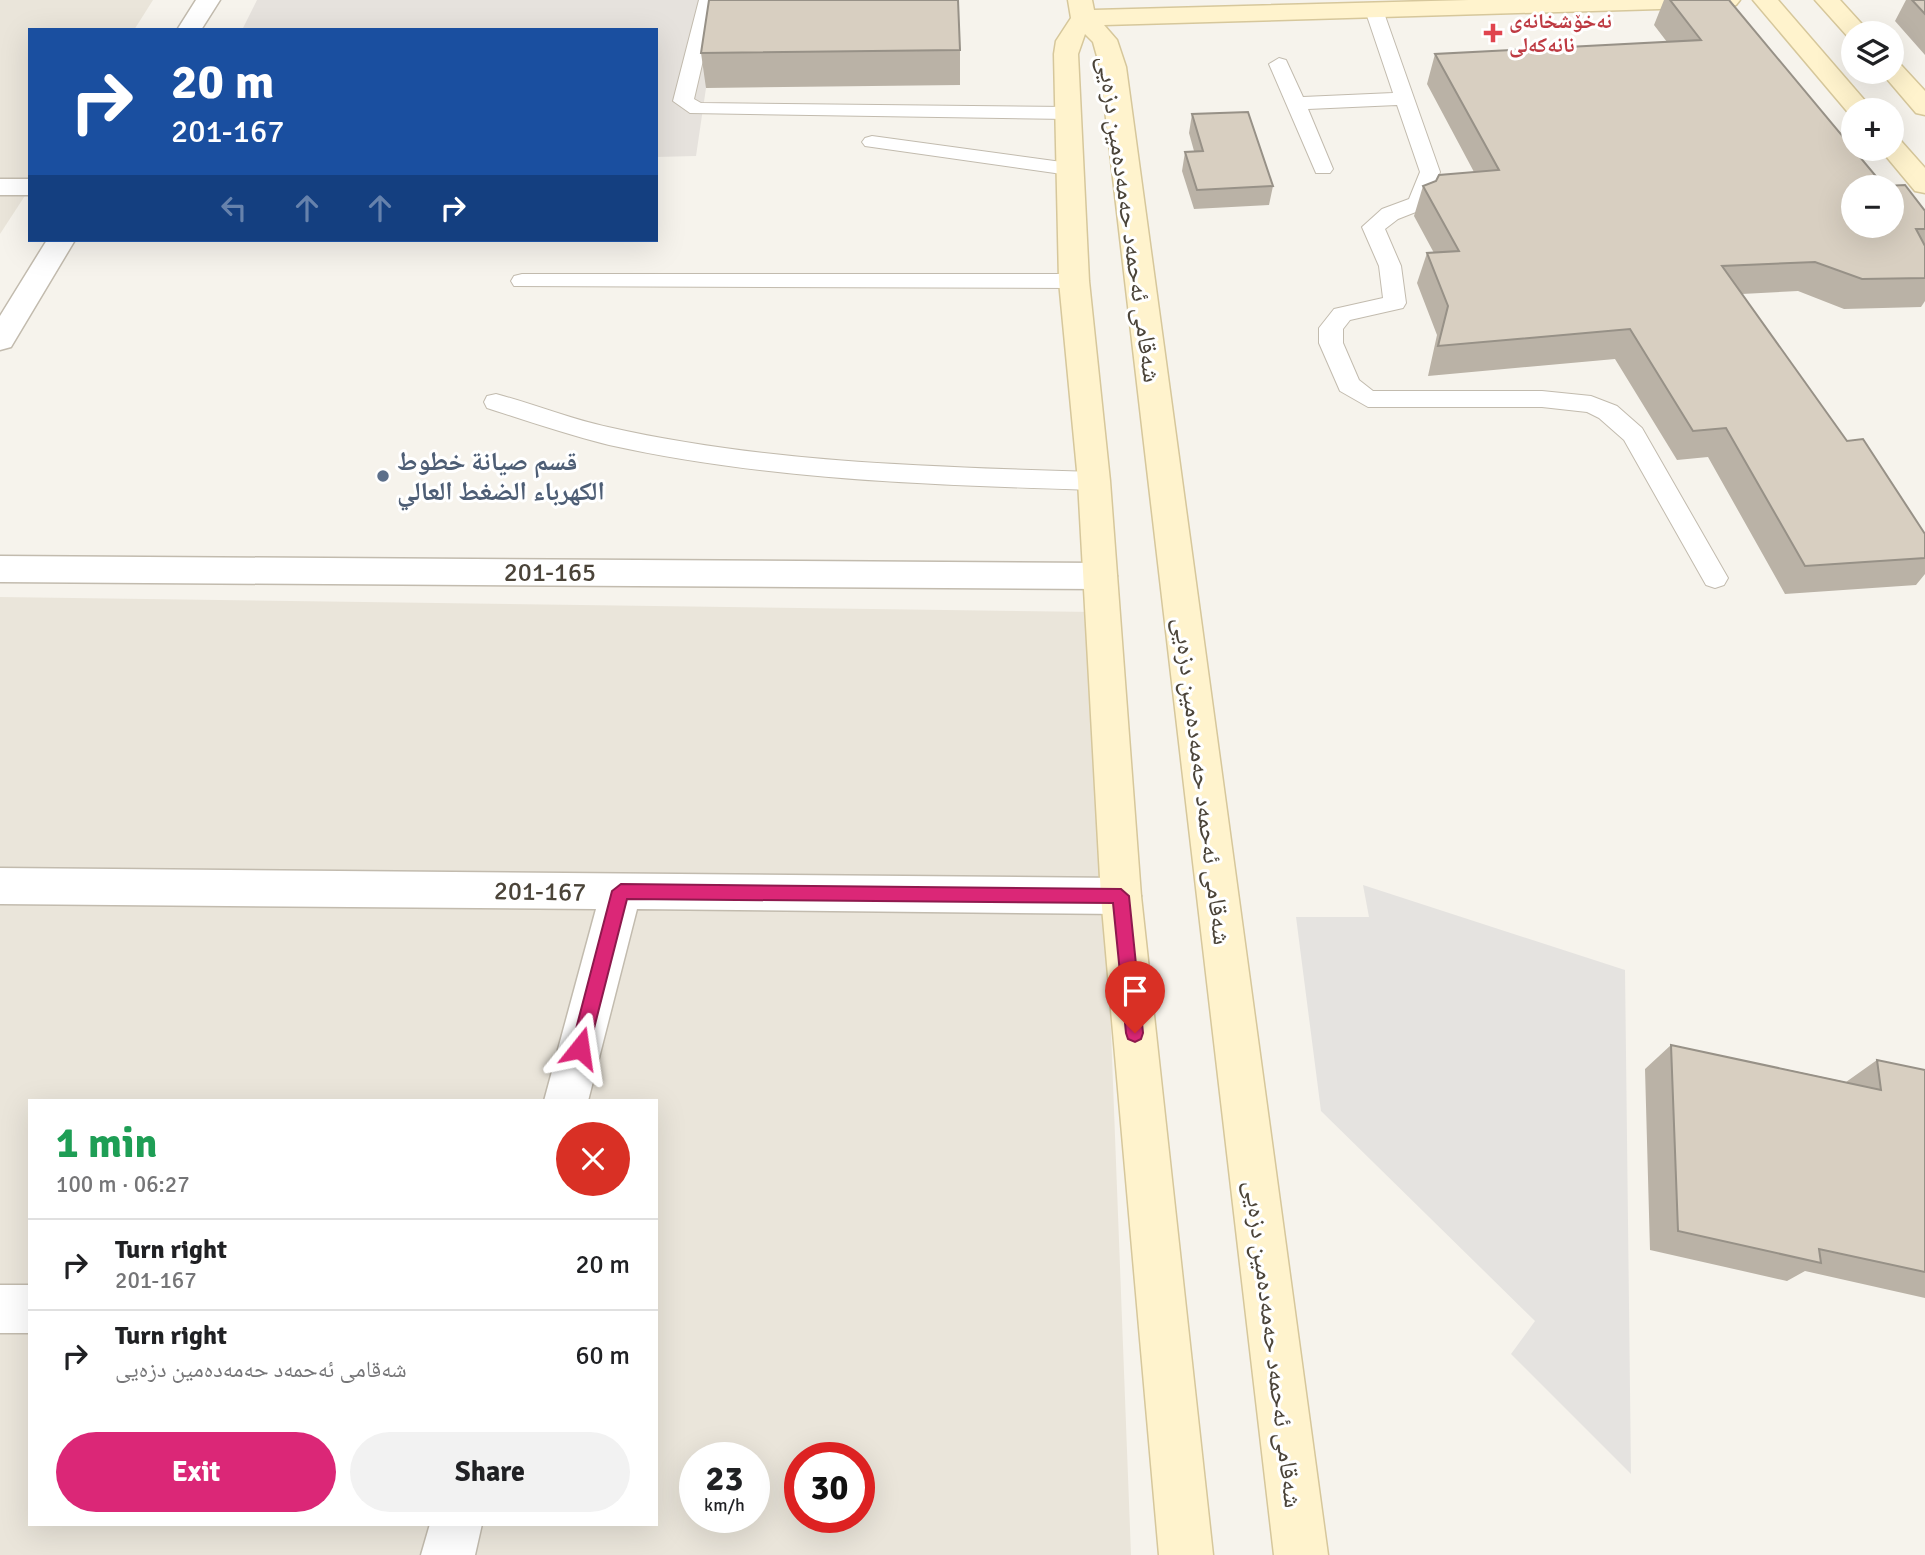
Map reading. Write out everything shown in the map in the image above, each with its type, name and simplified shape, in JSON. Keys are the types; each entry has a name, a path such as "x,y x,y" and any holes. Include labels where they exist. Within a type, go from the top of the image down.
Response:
{"street":[{"path":"190,28 208,0"},
{"path":"1081,9 1374,10 1728,0"},
{"path":"1765,0 1850,98"},
{"path":"1827,0 1847,21"},
{"name":"شەقامی ئەحمەد حەمەدەمین دزەیی","path":"1081,9 1068,41 1066,54 1074,281 1094,481 1121,896 1186,1555"},
{"name":"شەقامی ئەحمەد حەمەدەمین دزەیی","path":"1081,9 1105,40 1113,67 1301,1555"},
{"path":"1904,83 1925,107"},
{"path":"1904,161 1925,185"},
{"path":"0,187 28,187"},
{"path":"0,340 60,242"},
{"name":"201-165","path":"0,569 1100,576"},
{"name":"201-167","path":"0,886 1121,896"},
{"path":"567,1099 621,891"},
{"path":"0,1309 28,1309"},
{"path":"448,1555 455,1526"}],"lane":[{"path":"708,0 684,100 698,109 1068,113"},
{"path":"1374,10 1430,172 1418,203 1390,215 1373,227 1390,266 1395,303 1342,314 1331,328 1331,343 1349,385 1368,399 1542,399 1591,404 1608,412 1633,434 1715,578"},
{"path":"1279,64 1323,169"},
{"path":"1297,103 1404,99"},
{"path":"872,142 1069,169"},
{"path":"522,281 1074,281"},
{"path":"496,402 621,439 760,461 912,476 1094,481"}],"shaded area":[{"path":"0,0 153,0 135,28 28,28 28,191 0,234"},
{"path":"257,0 719,0 696,156 658,157 658,28 243,28"},
{"path":"0,597 1095,612 1131,1555 0,1555"},
{"path":"1363,885 1625,970 1631,1474 1511,1354 1535,1321 1321,1111 1296,917 1369,917"}],"building":[{"path":"709,0 958,0 960,50 701,53"},
{"path":"1670,0 1729,0 1841,134 1841,161 1863,161 1875,175 1841,175 1841,238 1904,238 1904,185 1925,211 1925,229 1916,229 1925,246 1925,278 1862,279 1815,262 1722,266 1847,441 1863,439 1925,534 1925,558 1805,566 1726,428 1693,431 1630,329 1438,346 1448,306 1427,253 1459,251 1423,186 1436,181 1439,175 1499,170 1435,54 1701,40"},
{"path":"1912,0 1925,0 1925,14"},
{"path":"1248,112 1273,186 1197,190 1185,152 1203,151 1192,114"},
{"path":"1671,1045 1881,1090 1877,1060 1925,1070 1925,1272 1819,1249 1821,1263 1678,1231"}],"place":[{"name":"نەخۆشخانەی نانەکەلی","path":"1493,33"},
{"name":"قسم صيانة خطوط الكهرباء الضغط العالي","path":"383,476"}],"route":[{"path":"580,1048 621,891 1121,896 1135,1033"}]}
